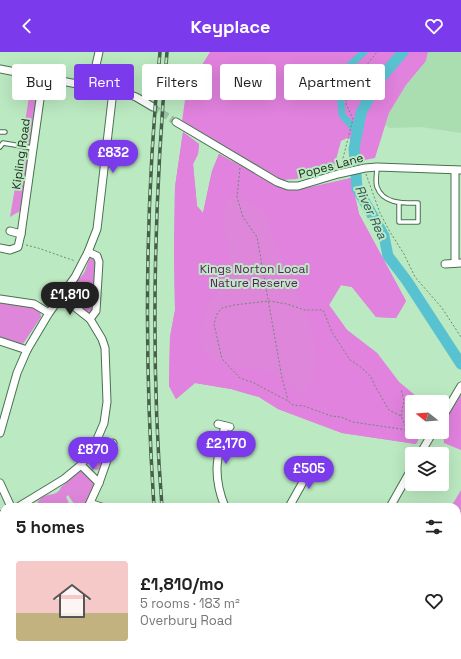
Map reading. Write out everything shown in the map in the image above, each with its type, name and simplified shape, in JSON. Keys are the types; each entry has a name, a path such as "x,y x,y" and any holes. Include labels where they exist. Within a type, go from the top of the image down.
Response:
{"street":[{"path":"96,64 99,52"},
{"path":"0,69 12,72"},
{"path":"134,96 153,107"},
{"name":"Kipling Road","path":"20,244 40,100"},
{"path":"0,433 17,373 27,350 49,313 69,287 83,264 88,252 96,228 112,100"},
{"name":"Popes Lane","path":"176,122 277,182 291,187 308,184 369,167 458,170"},
{"path":"445,264 458,263 458,170"},
{"path":"10,231 21,234"},
{"path":"0,248 10,250 15,249 20,244"},
{"path":"88,252 97,256 99,262 96,311 90,319"},
{"path":"32,503 81,465 94,444 104,423 107,402 105,348 102,339 90,319 62,297"},
{"path":"0,299 34,304 49,313"},
{"path":"0,341 27,350"},
{"path":"449,406 461,386"},
{"path":"224,425 217,459 217,478 224,503"},
{"path":"424,447 429,439"},
{"path":"90,503 113,443"},
{"path":"291,503 313,464"},
{"path":"81,465 99,483"},
{"path":"392,503 405,480"},
{"path":"0,483 9,503"}],"lane":[{"path":"0,132 5,132"},
{"path":"0,146 3,143 33,148"},
{"path":"369,167 380,192 386,198 399,203 418,203 418,222 399,222 399,203"}],"path":[{"path":"341,174 353,119 346,104 348,88 378,52"},
{"path":"241,160 238,197 243,217 257,237 282,378 288,400"},
{"path":"369,167 368,183 380,213 390,232 404,254 415,277 442,308 461,336"},
{"path":"20,244 38,248 83,264"},
{"path":"69,287 98,288"},
{"path":"401,416 389,410 375,386 372,377 350,360 332,332 323,310 305,310 287,304 269,301 234,305 222,308 217,314 214,324 222,359 240,378 254,383 288,400 293,405 304,406 330,416 341,417 353,422 405,430"},
{"path":"401,389 404,401 401,416 405,425"},
{"path":"422,439 427,442"}],"shaded area":[{"path":"210,52 428,52 426,61 406,85 389,113 375,158 355,162 354,149 349,137 341,141 334,167 296,179 282,180 182,121 185,100 212,100 212,64 203,64"},
{"path":"428,52 461,52 461,133 421,127 390,128 385,125 389,113 406,85 426,61"},
{"name":"Kings Norton Local Nature Reserve","path":"183,132 199,144 198,154 193,164 197,206 203,213 212,171 219,154 283,189 298,190 351,178 359,214 406,301 396,318 376,317 352,287 341,285 329,305 347,330 377,353 399,382 415,395 405,395 405,439 418,439 416,444 342,433 278,409 259,397 231,389 195,383 176,399 169,386 170,337 175,310 175,187","holes":["232,195 249,202 264,212 283,263 313,330 315,362 313,379 301,397 287,380 268,370 231,366 217,362 204,355 200,337 203,319 208,303 230,279 231,267 223,223 226,201"]},
{"path":"461,395 461,450 444,443 444,439 449,439 449,414"}],"green space":[{"path":"29,100 36,100 30,142 28,144 24,143 22,140"},
{"name":"Kings Norton Local Nature Reserve","path":"183,132 199,144 198,154 193,164 197,206 203,213 212,171 219,154 283,189 298,190 351,178 359,214 406,301 396,318 376,317 352,287 341,285 329,305 347,330 377,353 399,382 415,395 405,395 405,439 418,439 416,444 342,433 278,409 259,397 231,389 195,383 176,399 169,386 170,337 175,310 175,187"},
{"path":"23,148 28,149 29,152 20,211 10,217 21,152"},
{"path":"91,256 96,259 94,309 91,313 83,310 77,304 74,300 72,291 74,285 85,271"},
{"path":"0,300 32,305 40,310 41,317 23,344 18,344 0,337"},
{"path":"101,438 112,442 103,466 96,470 88,463 96,452"},
{"path":"80,471 84,472 95,481 88,503 73,503 68,495 66,497 69,503 38,503 42,498 58,492 61,487"},
{"path":"461,490 461,503 453,503"}],"waterway":[{"path":"358,133 342,115 339,79 349,66 364,52"},
{"name":"River Rea","path":"403,52 375,86 361,113 354,149 357,188 384,236 388,256 407,281 461,364"}],"tunnel":[{"path":"153,107 176,122"}],"railway":[{"path":"154,503 149,393 148,279 151,165 160,52"},
{"path":"162,503 156,393 155,279 159,165 167,52"}]}
